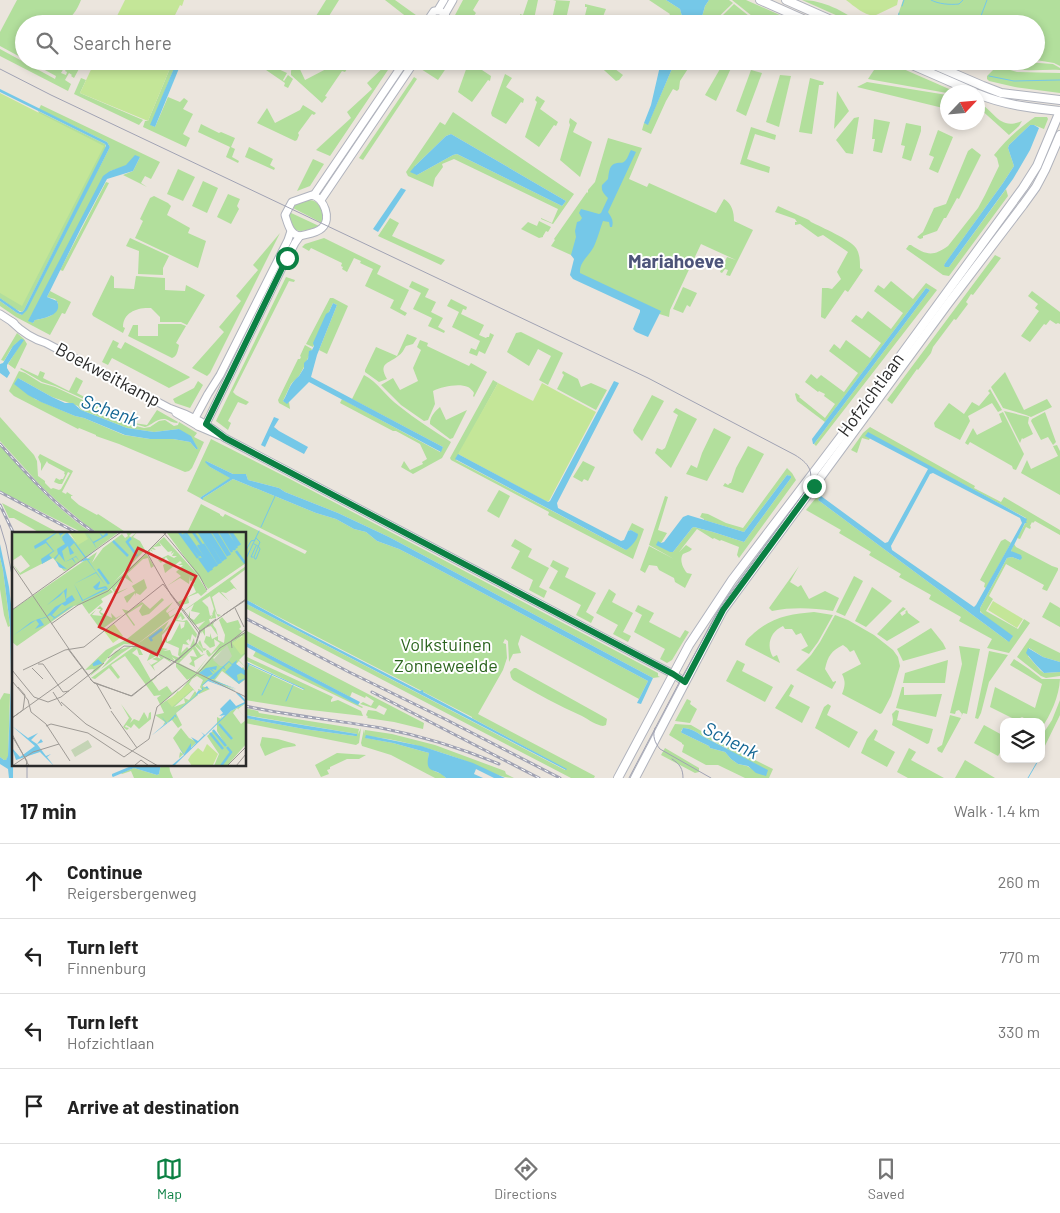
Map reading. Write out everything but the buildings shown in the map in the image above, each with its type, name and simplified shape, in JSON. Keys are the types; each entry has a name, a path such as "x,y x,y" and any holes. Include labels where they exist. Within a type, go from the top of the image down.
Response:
{"main road":[{"path":"760,0 794,15"},
{"path":"786,0 820,15"},
{"path":"924,70 958,85"},
{"path":"946,70 1001,93 1060,100"},
{"path":"985,97 998,102 1060,111"},
{"name":"Hofzichtlaan","path":"618,778 689,645 732,580 855,418 1023,188 1037,166 1060,111"},
{"name":"Hofzichtlaan","path":"635,778 723,610 1036,187 1060,135"}],"street":[{"path":"444,0 442,12 444,15"},
{"path":"442,12 453,0"},
{"path":"430,15 434,11 442,12"},
{"path":"314,195 321,200 327,218 325,225 319,230 300,236 294,235 286,215 292,202 314,195 399,70"},
{"path":"321,200 409,70"},
{"path":"291,231 220,375 195,418 198,426 206,424 281,270 300,236"},
{"name":"Boekweitkamp","path":"0,314 40,337 46,343 169,408 195,418 225,438"},
{"name":"Boekweitkamp","path":"169,408 184,419 225,438"},
{"path":"225,438 685,682"}],"green space":[{"path":"17,0 81,0 72,15 15,15 15,54 0,46 0,32"},
{"path":"125,0 184,0 175,15 118,15"},
{"path":"326,0 339,0 330,15 317,15"},
{"path":"385,0 395,0 416,15 404,15"},
{"path":"463,0 479,0 473,10 476,13 475,15 455,15"},
{"path":"528,0 538,0 535,15 523,15"},
{"path":"553,0 570,1 567,15 553,15 556,1"},
{"path":"649,0 666,0 680,9 682,15 670,14"},
{"path":"709,0 729,0 733,3 720,15 702,15"},
{"path":"732,0 746,0 780,15 751,15"},
{"path":"802,0 810,0 833,7 847,15 836,15"},
{"path":"846,0 898,0 897,5 876,15 870,15"},
{"path":"903,0 1060,0 1060,66 1045,62 1045,15 898,15"},
{"path":"585,4 606,9 604,15 585,15 587,7 585,7"},
{"path":"734,4 748,15 723,15"},
{"path":"0,49 15,57 15,64 0,56"},
{"path":"1045,63 1053,64 1060,68 1060,70 1045,70"},
{"path":"27,70 38,70 55,79 56,76 45,70 63,70 61,73 66,75 66,70 78,70 74,78 69,73 65,80 71,84 68,91"},
{"path":"91,70 169,70 148,121 80,93"},
{"path":"169,70 173,70 151,125 155,127 168,97 180,102 184,98 188,101 183,109 193,114 183,134 190,138 186,147 143,127 145,121 148,121"},
{"path":"266,70 280,70 287,73 284,81 288,75 293,79 288,88 284,86 285,83"},
{"path":"300,70 305,80 324,70 346,70 345,72 342,71 322,103 291,75 291,71"},
{"path":"381,70 388,70 330,156 316,150 351,118 347,112 372,89 367,83"},
{"path":"423,70 445,70 438,80"},
{"path":"466,70 482,70 491,76 490,81 488,80 472,102 458,92"},
{"path":"604,70 616,70 623,75 616,81"},
{"path":"687,70 680,81 679,89 677,91 673,89 666,101 651,134 642,130 644,123 648,124 671,71"},
{"path":"719,70 730,70 716,101 705,95"},
{"path":"751,70 762,73 746,116 736,111"},
{"path":"874,70 906,70 940,85 940,92 868,79"},
{"path":"993,70 1060,73 1060,93 1015,87 989,81 987,76"},
{"path":"505,74 512,78 506,87 524,99 523,103 521,102 506,124 492,116 491,113"},
{"path":"780,75 791,76 779,127 766,122"},
{"path":"414,77 417,79 363,160 359,158"},
{"path":"81,78 86,80 80,93 143,120 139,125 74,94"},
{"path":"810,78 824,82 823,85 819,85 812,134 799,132"},
{"path":"867,82 940,94 940,107 857,87"},
{"path":"837,91 849,111 834,129"},
{"path":"0,93 104,146 22,306 0,293"},
{"path":"537,96 545,101 540,109 558,122 539,147 525,137 537,102 535,100"},
{"path":"41,105 160,162 151,179 145,176 141,183 147,187 123,175 133,171 140,157 124,167 110,171 29,320 33,323 35,320 54,314 58,303 55,299 47,297 50,291 71,302 65,314 62,313 50,335 16,317 0,306 0,301 22,315 110,147 107,142 39,109"},
{"path":"303,105 316,113 312,114 298,133 299,135 295,141 257,123 267,108 275,123 300,110"},
{"path":"985,107 1002,122 1008,124 1022,121 1009,135 985,113"},
{"path":"38,111 105,144 106,148 22,312 0,298 0,289 40,116"},
{"path":"453,112 574,194 553,224 541,218 552,223 558,209 454,159 442,164 443,167 435,178 433,187 408,176 406,172 440,122 445,125","holes":["451,134 566,201 562,206 457,154 417,175 415,166 446,136"]},
{"path":"859,117 853,154 846,153 836,140 854,118"},
{"path":"1035,117 1047,117 1044,129 1030,125 1009,145 1008,148 1014,166 944,265 949,267 1006,189 1008,196 949,276 943,275 906,249 911,245 925,253 934,253 948,246 978,208 985,195 999,166 994,155 1013,134"},
{"path":"570,118 577,123 573,132 592,142 580,177 560,160 570,125"},
{"path":"874,119 890,122 882,153 873,151 875,139 872,139"},
{"path":"906,123 921,126 911,161 902,158 905,146 901,145"},
{"path":"201,124 235,138 231,147 235,149 232,157 239,161 238,163 226,157 230,147 198,132"},
{"path":"751,127 776,135 775,140 755,134 747,159 770,167 769,173 740,164"},
{"path":"938,130 953,137 938,173 929,169 934,157 929,155"},
{"path":"608,138 642,148 629,179 647,187 649,183 716,213 724,199 732,208 734,221 753,230 730,276 726,275 728,270 725,269 722,273 720,272 727,257 736,260 701,244 670,310 669,317 653,312 575,276 578,260 551,246 595,182"},
{"path":"249,147 273,159 270,165 275,168 274,170 245,157"},
{"path":"972,148 981,155 959,199 957,198 937,231 920,239 917,237 923,232 934,208 946,204 968,151"},
{"path":"313,159 324,164 310,186 297,191"},
{"path":"178,169 195,177 183,201 167,194"},
{"path":"203,181 218,188 207,213 192,206"},
{"path":"106,182 109,183 63,271 60,270"},
{"path":"228,194 240,199 237,206 239,209 231,224 217,217"},
{"path":"154,196 171,206 167,215 190,228 188,233 206,241 198,268 135,238 143,221 140,219 150,198"},
{"path":"309,200 316,202 320,208 322,223 291,207"},
{"path":"778,206 842,238 857,250 860,258 860,268 863,270 848,292 845,290 825,319 821,317 822,288 832,289 841,279 837,272 848,252 823,235 818,237 800,224 795,225 795,222 797,222 795,219 775,212"},
{"path":"289,212 319,226 298,231 292,225"},
{"path":"390,218 399,223 392,236 445,260 441,265 378,236"},
{"path":"539,221 551,227 543,237 539,238 521,229 528,222 537,226"},
{"path":"280,233 210,373 207,376 192,368 224,332 219,327 241,301 236,296 258,270 253,265"},
{"path":"130,238 169,256 163,268 163,275 138,274 139,251 126,246"},
{"path":"324,238 381,266 377,274 409,290 400,309 407,313 405,316 390,308 394,300 365,286 373,269 354,258 347,272 342,269 342,263 311,248 309,251 302,247 305,244"},
{"path":"995,255 1001,258 973,295 971,294 966,302 968,304 956,320 954,319 892,404 887,400"},
{"path":"111,275 114,277 114,288 134,289 136,276 165,278 165,290 185,291 186,285 205,295 187,325 181,322 160,322 160,317 151,308 141,308 128,314 124,322 123,327 125,328 123,333 92,314"},
{"path":"286,277 295,280 294,282 289,281 233,392 249,402 246,405 238,402 228,421 231,423 228,430 216,421"},
{"path":"412,281 429,289 425,297 436,302 431,312 443,318 438,327 445,331 444,333 428,326 432,318 413,309 421,293 409,287"},
{"path":"891,281 913,299 926,283 937,290 816,446 814,444 930,290 926,288 825,422 797,401 795,394 800,396 825,418 835,404 824,396 825,394 818,392 805,382 811,374 817,379 821,375 844,392 858,373 829,351 834,344 840,349 846,340 870,358 881,343 851,321 856,315 862,319 868,311 891,329 903,313 874,291 878,285 884,289"},
{"path":"683,287 697,293 690,307 687,305 683,313 673,309"},
{"path":"1032,291 1060,312 1060,324 1050,320 1046,325 1044,324 1030,342 1021,336 1039,311 1035,308 1038,304 1028,296"},
{"path":"330,298 348,306 327,354 319,350 337,305 333,303 313,347 306,344"},
{"path":"451,299 467,307 466,310 463,309 461,314 484,325 479,335 486,338 489,337 490,333 494,335 485,354 479,351 477,356 469,353 471,348 476,350 480,341 452,327 459,312 447,306"},
{"path":"158,324 181,324 186,326 176,343 179,345 177,353 172,358 128,336 133,325 138,325 138,336 158,336"},
{"path":"521,332 563,353 548,385 539,380 551,356 538,349 529,366 507,352 516,333"},
{"path":"17,333 27,344 15,369 8,364 23,340 14,345 4,361 1,360"},
{"path":"407,334 417,338 413,344 406,346 401,354 385,364 384,374 387,379 379,382 365,372 376,347 397,356"},
{"path":"113,340 119,343 117,347 121,349 125,342 190,377 169,388 112,358 108,365 102,362"},
{"path":"420,340 428,343 427,346 469,366 471,363 487,372 474,397 472,390 460,385 433,391 435,404 428,420 424,421 401,405 381,385 393,378 400,390 418,381 413,368 421,350 417,347"},
{"path":"305,345 312,349 299,376 291,384 283,401 289,402 290,409 279,403 278,400 298,359 301,357"},
{"path":"21,368 38,376 40,371 45,373 43,378 69,391 76,377 83,381 77,393 103,407 102,410 134,423 147,425 157,410 178,422 175,423 162,419 145,427 109,416 97,411 86,400 42,382"},
{"path":"19,371 41,383 55,387 85,401 96,412 108,418 144,428 150,427 159,421 165,420 174,426 178,425 179,422 197,433 194,437 204,442 192,468 185,472 78,429 14,396 9,391","holes":["18,378 52,397 78,406 81,410 127,428 154,432 179,429 198,449 190,442 124,435 75,416 35,399"]},
{"path":"563,371 578,379 581,387 591,383 607,390 596,410 557,389 564,375"},
{"path":"1005,372 1024,410 1047,399 1052,407 1031,417 1003,408 991,387"},
{"path":"364,375 405,411 451,442 442,458 413,474 401,467 404,461 410,470 423,464 422,462 427,459 420,444 340,403 342,399 440,452 443,447 352,399"},
{"path":"493,380 498,383 456,460 626,550 637,534 631,530 628,531 632,523 644,529 633,559 548,515 549,512 451,460 450,458"},
{"path":"198,381 203,385 190,408 175,403 173,399 194,388"},
{"path":"498,383 533,401 542,383 596,412 547,502 458,454"},
{"path":"990,389 1002,410 998,412 992,403 968,416 970,421 960,440 935,427 934,423 949,403 964,414 972,402 979,406 990,393 988,391"},
{"path":"652,395 664,401 642,441 633,430"},
{"path":"440,407 446,420 467,410 453,438 450,439 430,424 430,419"},
{"path":"676,408 697,419 671,468 655,453 657,448 662,450 665,448 678,415 673,412"},
{"path":"1004,411 1029,417 1028,423 1033,434 1022,438 1020,443"},
{"path":"1003,412 1024,454 1016,470 970,442 968,445 965,443 973,428 977,435 1002,422 999,414"},
{"path":"1045,412 1056,442 1053,445 1048,437 1041,440 1031,421"},
{"path":"0,417 34,455 37,461 38,476 51,489 61,489 70,473 68,472 62,484 54,482 56,478 63,479 65,472 47,461 41,471 38,457 40,454 73,471 62,492 66,494 67,492 73,496 71,498 79,505 98,514 125,532 96,532 86,525 40,485 0,441"},
{"path":"870,427 975,486 974,488 1001,502 1004,497 1060,530 1060,535 1035,521 1032,522 1030,529 1026,527 1020,539 1017,538 1026,522 1026,518 868,433 866,436 870,438 869,440 862,438 857,453 851,450 863,433"},
{"path":"714,428 731,437 707,481 686,474 691,465 697,468"},
{"path":"211,439 658,673 660,677 653,678 389,537 279,488 248,480 246,474 233,474 206,461 210,467 231,478 200,498 187,491"},
{"path":"0,445 54,503 91,532 81,532 0,491"},
{"path":"1057,445 1060,451 1060,495 1021,473 1027,460 1031,469 1058,456 1053,446"},
{"path":"748,446 764,454 743,493 723,486 725,483 728,485 731,483 736,468"},
{"path":"583,461 595,467 588,481 584,479 582,482 573,477"},
{"path":"787,468 796,480 739,558 737,555 739,547 713,539 697,529 679,552 686,545 692,549 683,554 681,559 687,573 692,574 685,588 675,582 674,578 659,570 657,566 649,565 645,573 640,570 649,546 674,559 649,545 665,496 668,497 658,530 667,533 661,543 673,552 694,527 744,542 791,478 790,476 787,475 744,532 704,520 700,517 702,513 743,528"},
{"name":"Volkstuinen Zonneweelde","path":"233,479 316,513 336,519 354,529 366,532 377,541 399,549 432,566 648,681 639,699 521,635 518,644 521,653 513,654 509,662 508,641 505,639 503,643 506,644 507,658 503,670 478,714 595,776 594,778 571,778 246,609 246,604 566,769 472,717 246,600 246,532 187,532 201,504 223,517 225,514 305,554 307,551 203,500 203,498"},
{"path":"499,490 510,496 499,518 487,511"},
{"path":"820,493 822,495 818,500 1009,642 980,611 980,608 1007,558 1012,557 1020,560 1011,551 1014,544 1016,547 1058,568 1058,570 1047,591 1042,589 1044,585 1006,564 989,596 993,599 986,611 1018,629 1024,619 1030,623 1009,653 987,648 992,639 959,621 961,617 929,599 931,595 899,577 901,574 869,555 871,552 839,533 841,530 806,510"},
{"path":"2,503 57,532 38,532 14,518 9,518"},
{"path":"515,539 532,549 528,557 549,568 539,587 547,591 544,598 529,590 533,580 511,568 520,551 511,546"},
{"path":"1005,539 1011,543 986,588 984,587 985,583 980,580 1001,541"},
{"path":"0,557 10,626 8,627 0,589"},
{"path":"553,560 569,568 565,577 596,593 586,612 594,617 591,623 576,615 581,605 549,588 558,571 550,566"},
{"path":"799,566 790,582 798,587 801,585 809,599 825,591 839,598 833,611 802,608 772,611 769,608"},
{"path":"854,576 863,581 845,616 836,612"},
{"path":"872,587 892,601 866,627 855,621"},
{"path":"609,589 616,594 612,602 633,613 623,632 631,636 628,642 613,634 618,625 596,613"},
{"path":"993,601 1023,619 1017,628 988,610"},
{"path":"1050,602 1060,608 1060,627 1042,617"},
{"path":"638,605 654,613 649,622 680,638 685,630 689,632 672,660 667,663 660,659 665,649 634,632 642,615 635,611"},
{"path":"903,607 906,609 900,613 902,616 907,610 908,613 920,622 887,641 877,634"},
{"path":"814,612 833,615 809,654 801,650 808,646 801,633 796,635 792,629 785,629 783,626 770,639 773,657 777,655 780,663 745,645 754,633 768,623 790,615"},
{"path":"835,615 874,635 893,650 898,657 900,666 891,696 880,714 842,694 845,684 842,674 861,664 854,650 850,652 843,645 836,649 829,657 825,669 833,682 836,681 832,689 796,670 811,655"},
{"path":"931,628 946,649 903,661 897,649"},
{"path":"246,631 424,723 423,729 367,718 368,710 384,715 387,709 379,705 376,709 360,704 363,702 371,706 374,701 366,696 365,698 352,692 350,697 246,643"},
{"path":"1030,638 1060,653 1060,662 1043,657 1029,648 1028,656 1044,673 1060,672 1060,676 1046,678 1041,676 1017,657"},
{"path":"959,646 980,649 967,714 963,713 961,717 962,714 959,710 955,714 950,713 962,664"},
{"path":"256,651 363,707 253,656"},
{"path":"989,651 1008,655 989,682 978,719 975,718"},
{"path":"246,656 333,697 331,702 338,700 361,711 363,716 246,700 246,663 304,689 246,660"},
{"path":"1014,659 1042,679 1060,679 1054,705 1045,722 1045,718 1012,718 990,707 995,687 1035,708 1042,684 1010,665"},
{"path":"737,660 745,664 742,671 773,687 765,702 726,681"},
{"path":"948,660 945,683 903,683 905,673"},
{"path":"514,668 604,717 607,719 606,725 603,726 595,723 513,680 510,672"},
{"path":"791,684 794,686 789,696 810,707 802,723 775,708"},
{"path":"902,687 904,687 904,695 942,694 936,717 896,708"},
{"path":"4,693 10,694 8,757 6,760 0,757 0,700"},
{"path":"687,699 697,709 690,723 675,721"},
{"path":"1060,700 1060,715 1045,746 1045,731 1052,720"},
{"path":"828,704 831,706 827,715 858,732 849,748 815,728 824,707"},
{"path":"246,708 258,711 259,713 359,729 358,734 361,728 359,743 356,745 246,723 246,718 304,729 357,736 357,734 246,715"},
{"path":"896,710 899,711 897,720 933,729 929,743 927,744 892,725 892,714"},
{"path":"950,715 961,718 942,753 937,748 942,745"},
{"path":"675,724 691,725 773,769 769,778 745,778 718,765 706,765 682,752 684,745 669,735","holes":["683,728 726,748 766,775 738,764 725,752 710,748 682,733"]},
{"path":"984,725 1000,734 1000,753 998,756 974,743"},
{"path":"364,729 365,734 365,730 392,734 435,745 505,771 506,774 514,778 493,774 460,759 425,748 390,739 366,736 366,738 429,753 428,761 434,771 446,778 435,778 391,755 362,746"},
{"path":"875,729 878,731 874,740 895,752 887,767 861,753 867,739"},
{"path":"262,737 278,739 295,744 296,746 283,748 265,756 260,745"},
{"path":"665,748 699,768 699,772 695,773 661,755"},
{"path":"909,748 916,752 911,760 944,778 908,778 897,772"},
{"path":"337,753 366,755 359,759 347,759 330,767 327,770 329,774 321,777 315,765"},
{"path":"965,760 995,778 955,778"},
{"path":"161,766 169,766 173,778 134,778 131,771 121,773 134,768 159,774"}],"water":[{"path":"666,0 709,0 702,15 682,15 680,9"},
{"path":"173,70 178,70 155,127 150,125"},
{"path":"659,70 672,70 648,125 644,123 651,105"},
{"path":"0,89 107,142 110,147 27,310 22,315 0,301 0,298 20,312 24,310 106,146 0,92"},
{"path":"1030,125 1039,128 1030,150 1013,179 949,267 945,267 946,262 1014,166 1008,148 1009,145"},
{"path":"451,134 566,201 562,206 457,154 417,175 410,172 446,136"},
{"path":"631,150 636,152 608,212 612,220 612,227 610,227 609,222 603,221 593,248 581,265 580,273 661,311 648,337 633,329 640,310 573,279 570,275 574,259 571,255 576,237 575,231 577,222 582,218 579,213 581,209 601,213 608,198 602,191 602,185 608,179 611,167 614,164 625,161"},
{"path":"135,155 140,157 133,171 107,179 81,228 47,297 57,301 58,310 52,315 35,320 33,323 28,321 103,176 126,165"},
{"path":"401,188 406,190 378,232 373,229"},
{"path":"926,288 930,290 813,444 812,439"},
{"path":"333,303 337,305 317,355 311,377 443,447 441,452 309,382 287,404 283,401 291,385 304,368 309,351 314,346 313,343"},
{"path":"21,339 24,340 7,365 10,373 7,378 0,373 0,364 3,363 13,346"},
{"path":"18,378 65,403 73,403 81,410 127,428 154,432 179,429 191,436 198,449 190,442 125,435 75,416 28,395 14,384"},
{"path":"614,381 619,383 557,503 558,508 621,541 624,540 628,531 631,530 638,534 634,543 626,550 455,459 458,454 548,502"},
{"path":"274,417 279,419 274,427 308,447 304,454 270,436 265,447 261,445"},
{"path":"868,432 1027,519 1027,523 1025,523 1011,551 1021,555 1022,558 1020,560 1012,557 1007,558 980,608 980,612 1013,636 1009,642 818,500 821,496 885,543 888,542 928,469 865,436","holes":["933,473 1020,518 1022,523 974,607 892,550 891,546 930,474"]},
{"path":"206,461 233,474 246,474 248,480 279,488 389,537 653,678 641,704 637,703 648,681 432,566 399,549 377,541 366,532 354,529 336,519 316,513 233,479 203,498 203,500 200,498 230,478 210,467"},
{"path":"787,475 791,476 791,478 744,542 694,527 673,552 656,545 658,541 664,542 683,517 688,515 744,532"},
{"path":"0,544 12,613 13,778 9,778 8,769 0,764 0,757 6,760 8,756 11,681 10,625 0,557"},
{"path":"246,600 420,691 423,690 423,692 566,770 246,604"},
{"path":"246,643 360,702 358,705 246,647"},
{"path":"1028,648 1043,657 1060,662 1060,672 1044,673 1026,653"},
{"path":"246,715 357,734 357,736 246,718"},
{"path":"683,728 693,730 768,770 766,776 756,773 748,766 738,764 725,752 710,748 682,733"},
{"path":"366,735 421,746 473,763 505,778 494,778 476,769 474,774 483,778 446,778 429,768 429,753 393,743 365,738"},
{"path":"131,766 161,766 157,775 134,768 113,777 112,774"}],"waterway":[{"path":"902,6 904,0"},
{"path":"931,0 952,4 959,4 963,0"},
{"path":"981,15 987,0"},
{"path":"989,76 1014,81 1060,80"},
{"path":"261,527 276,494"},
{"path":"246,559 259,531"},
{"path":"254,544 258,546 259,547 260,548 256,559 254,557 260,542 256,538"},
{"path":"246,550 251,541 255,540"},
{"path":"253,557 251,557 256,546"},
{"path":"246,662 304,689"},
{"path":"246,672 249,664"},
{"path":"262,695 272,674"},
{"path":"286,701 293,685"},
{"path":"1028,778 1037,763"}],"tram line":[{"path":"0,69 51,95 648,378 795,455 807,464 811,476 808,487 720,608 629,778"},
{"path":"0,525 12,575"},
{"path":"655,728 654,739 660,749 711,778"},
{"path":"672,759 680,767 683,778"},
{"path":"27,766 27,778"}],"railway":[{"path":"0,444 44,492 94,532"},
{"path":"0,492 75,532"},
{"path":"0,505 13,532"},
{"path":"246,619 560,778"},
{"path":"372,692 539,778"},
{"path":"246,706 396,731 441,743 499,764"}],"district":[{"name":"Mariahoeve","path":"676,261"}],"route":[{"path":"287,258 206,424 225,438 685,682 723,610 814,486"}],"water label":[{"name":"Schenk","path":"110,410"},
{"name":"Schenk","path":"731,740"}]}
